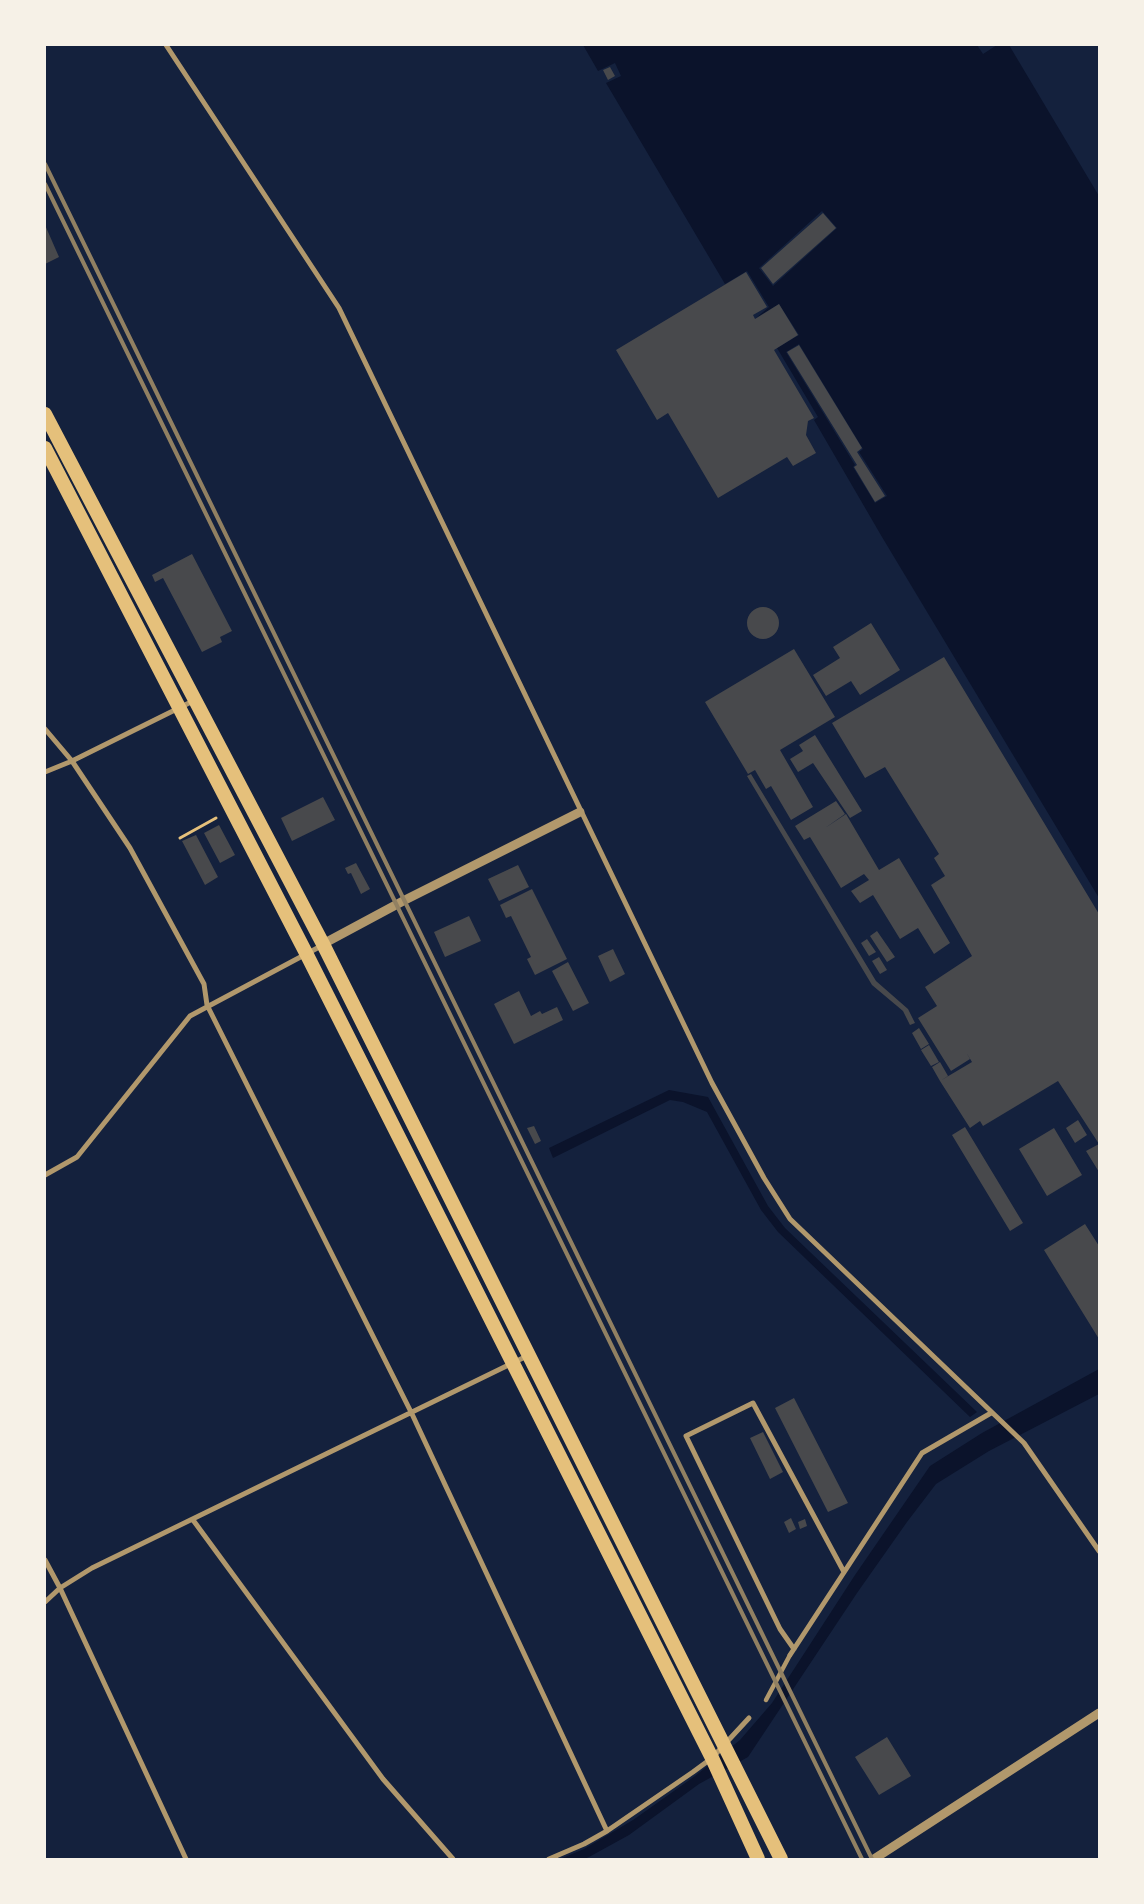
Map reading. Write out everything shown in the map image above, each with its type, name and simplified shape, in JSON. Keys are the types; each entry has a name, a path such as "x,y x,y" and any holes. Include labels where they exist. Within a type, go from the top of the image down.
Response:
{"highway":[{"path":"45,414 323,944 527,1356 781,1859"},
{"path":"45,450 306,953 712,1758 758,1859"}],"street":[{"path":"166,45 339,308 712,1083 764,1178 790,1219 1024,1443 1099,1551"},
{"path":"45,450 61,445"},
{"path":"45,772 72,762 196,699"},
{"path":"45,729 72,762 130,848 204,984 207,1005 412,1414 607,1831"},
{"path":"45,1175 77,1157 190,1016 207,1005 405,900 580,812"},
{"path":"45,1602 60,1588 92,1568 412,1414 527,1356"},
{"path":"794,1649 780,1630 686,1436 754,1403 844,1572"},
{"path":"766,1700 790,1655 922,1454 991,1413"},
{"path":"194,1520 383,1779 453,1859"},
{"path":"45,1560 60,1588 186,1859"},
{"path":"874,1859 1099,1713"},
{"path":"549,1859 584,1844 607,1831 712,1758 749,1718"}],"path":[{"path":"180,838 216,818"}],"water":[{"path":"583,45 977,45 983,54 997,45 1009,45 1099,196 1099,898 882,537 814,420 818,417 777,348 799,335 779,304 756,318 769,307 747,271 725,284 606,83 621,76 615,63 598,71","holes":["822,211 837,228 773,286 759,268","799,344 863,449 859,452 887,496 875,503 853,467 855,465 786,352"]},
{"path":"669,1090 708,1097 768,1206 785,1228 977,1412 970,1417 778,1232 761,1210 707,1112 683,1102 670,1100 553,1158 549,1148"},
{"path":"1099,1369 1099,1394 989,1451 936,1484 857,1593 748,1757 699,1784 629,1835 589,1857 584,1859 560,1859 584,1849 633,1820 695,1776 740,1740 772,1703 855,1575 930,1466 982,1433"}],"building":[{"path":"610,67 615,76 608,80 603,70"},
{"path":"823,213 836,228 773,284 761,268"},
{"path":"45,225 59,257 45,264"},
{"path":"746,272 767,307 753,315 755,319 779,304 798,335 774,350 814,418 808,421 806,435 816,453 793,466 787,457 718,498 668,413 657,420 616,350"},
{"path":"799,345 862,448 857,452 885,496 875,502 854,467 857,465 787,352"},
{"path":"192,554 232,631 220,637 222,642 202,652 163,578 155,582 152,575"},
{"path":"763,607 775,611 779,623 775,635 763,639 751,635 747,623 751,611"},
{"path":"871,623 900,670 860,695 851,681 826,696 813,675 840,658 833,647"},
{"path":"794,649 835,717 780,750 813,807 791,820 771,786 766,789 755,770 748,774 705,702"},
{"path":"944,657 1099,914 1099,1144 1058,1081 983,1126 980,1121 970,1128 940,1081 972,1062 966,1052 970,1059 951,1071 918,1018 937,1006 925,987 972,956 931,885 945,876 934,858 939,854 885,767 865,778 832,723"},
{"path":"815,735 862,811 850,818 813,763 798,772 790,759 803,751 799,745"},
{"path":"751,774 876,981 908,1009 915,1023 910,1025 903,1011 872,985 747,776"},
{"path":"323,797 335,820 292,841 281,818"},
{"path":"836,801 845,814 825,828 846,814 879,870 899,858 950,943 934,954 918,928 900,939 873,895 860,903 851,891 869,880 864,874 841,888 810,837 804,840 795,826"},
{"path":"219,825 235,855 220,863 204,833"},
{"path":"196,835 218,877 205,885 182,841"},
{"path":"356,863 370,889 361,894 351,873 348,874 345,868"},
{"path":"518,865 529,887 499,901 488,879"},
{"path":"532,889 567,959 535,975 527,959 531,957 511,916 506,918 500,905"},
{"path":"469,916 481,941 445,957 434,932"},
{"path":"877,931 895,957 887,962 870,936"},
{"path":"867,939 876,952 869,956 861,943"},
{"path":"613,949 625,974 610,982 598,956"},
{"path":"879,957 887,970 880,974 872,961"},
{"path":"568,962 589,1003 573,1011 552,971"},
{"path":"519,991 531,1016 540,1011 542,1014 557,1007 563,1020 514,1044 494,1004"},
{"path":"919,1028 929,1044 921,1049 912,1033"},
{"path":"929,1045 939,1062 931,1066 921,1050"},
{"path":"940,1062 948,1076 940,1081 932,1067"},
{"path":"1078,1120 1087,1135 1075,1143 1066,1128"},
{"path":"534,1126 541,1141 535,1144 527,1128"},
{"path":"965,1127 1023,1223 1010,1231 952,1135"},
{"path":"1054,1128 1082,1175 1047,1196 1019,1149"},
{"path":"1099,1144 1099,1172 1086,1151"},
{"path":"1085,1224 1099,1246 1099,1339 1044,1250"},
{"path":"794,1398 848,1503 828,1512 775,1408"},
{"path":"763,1432 783,1472 770,1479 750,1438"},
{"path":"791,1518 796,1529 789,1533 784,1522"},
{"path":"805,1519 807,1526 800,1529 798,1522"},
{"path":"887,1737 911,1776 879,1795 855,1757"}],"railway":[{"path":"45,164 872,1859"},
{"path":"45,184 862,1859"}]}
